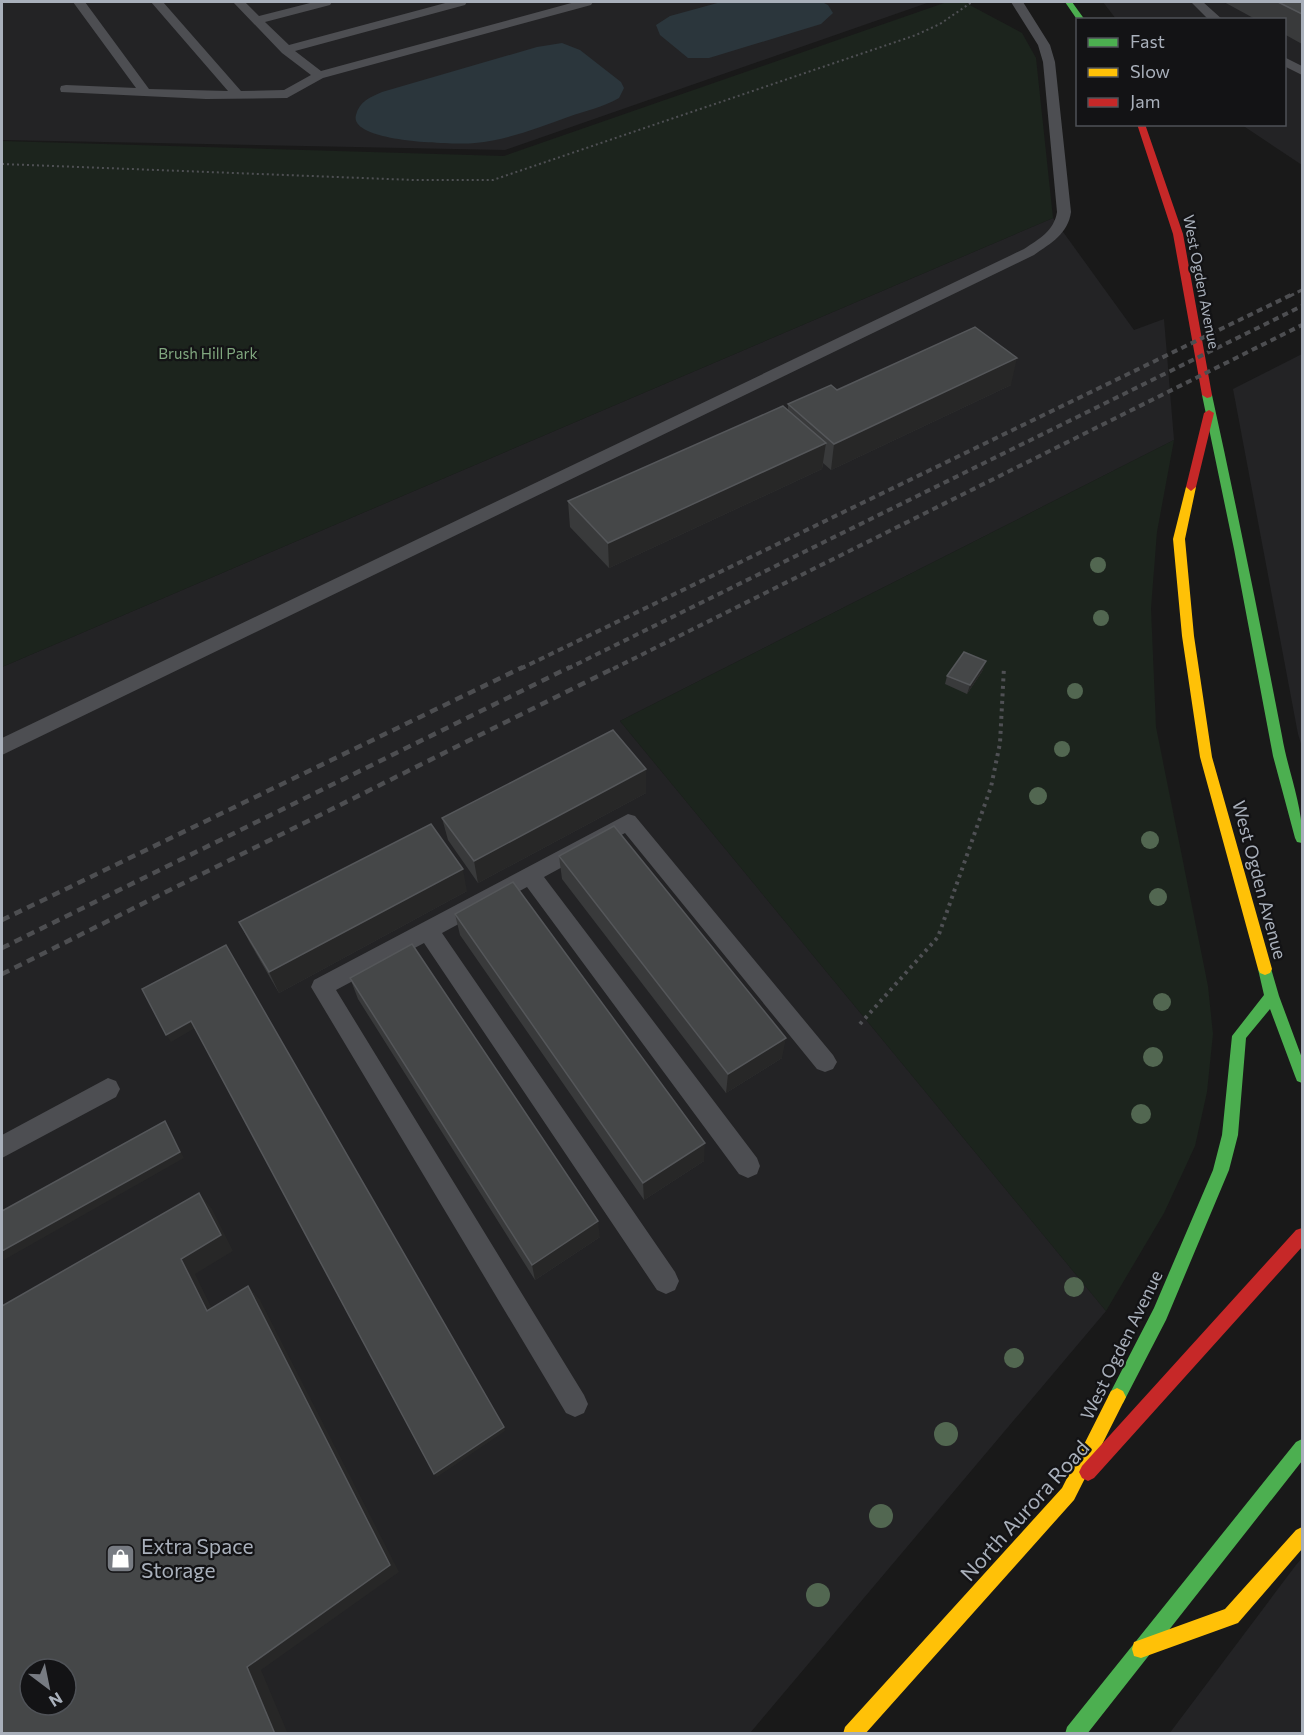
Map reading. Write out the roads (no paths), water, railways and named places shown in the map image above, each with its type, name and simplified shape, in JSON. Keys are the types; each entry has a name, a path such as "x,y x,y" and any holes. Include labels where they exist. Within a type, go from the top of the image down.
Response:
{"main road":[{"path":"1068,2 1080,18"},
{"name":"West Ogden Avenue","path":"1142,126 1178,234 1209,413 1240,549 1279,756 1302,838"},
{"name":"West Ogden Avenue","path":"1068,1494 1160,1314 1221,1170 1230,1135 1239,1036 1272,996 1206,757 1188,636 1179,539 1209,413"},
{"path":"1272,996 1302,1076"},
{"name":"North Aurora Road","path":"852,1734 1302,1236"},
{"path":"1074,1734 1302,1448"},
{"path":"1141,1648 1231,1616 1302,1536"}],"lane":[{"path":"80,2 144,92"},
{"path":"157,2 238,95"},
{"path":"239,2 286,50 319,75"},
{"path":"257,20 326,2"},
{"path":"286,50 461,2"},
{"path":"66,89 238,95 287,94 319,75 587,2"},
{"path":"2,747 1029,252 1054,235 1064,222 1064,212 1048,62 1044,45 1017,2"},
{"path":"1197,2 1215,18"},
{"path":"1286,62 1302,71"},
{"path":"575,1404 322,987 628,822 825,1062"},
{"path":"530,875 748,1166"},
{"path":"429,930 666,1281"},
{"path":"2,1147 108,1089"}],"railway":[{"path":"1290,296 1302,290"},
{"path":"520,669 1293,294"},
{"path":"567,669 1302,306"},
{"path":"613,669 1302,325"},
{"path":"2,920 523,667"},
{"path":"2,948 570,667"},
{"path":"2,974 616,667"}],"place":[{"name":"Extra Space Storage","path":"120,1559"}],"park label":[{"name":"Brush Hill Park","path":"208,354"}]}
